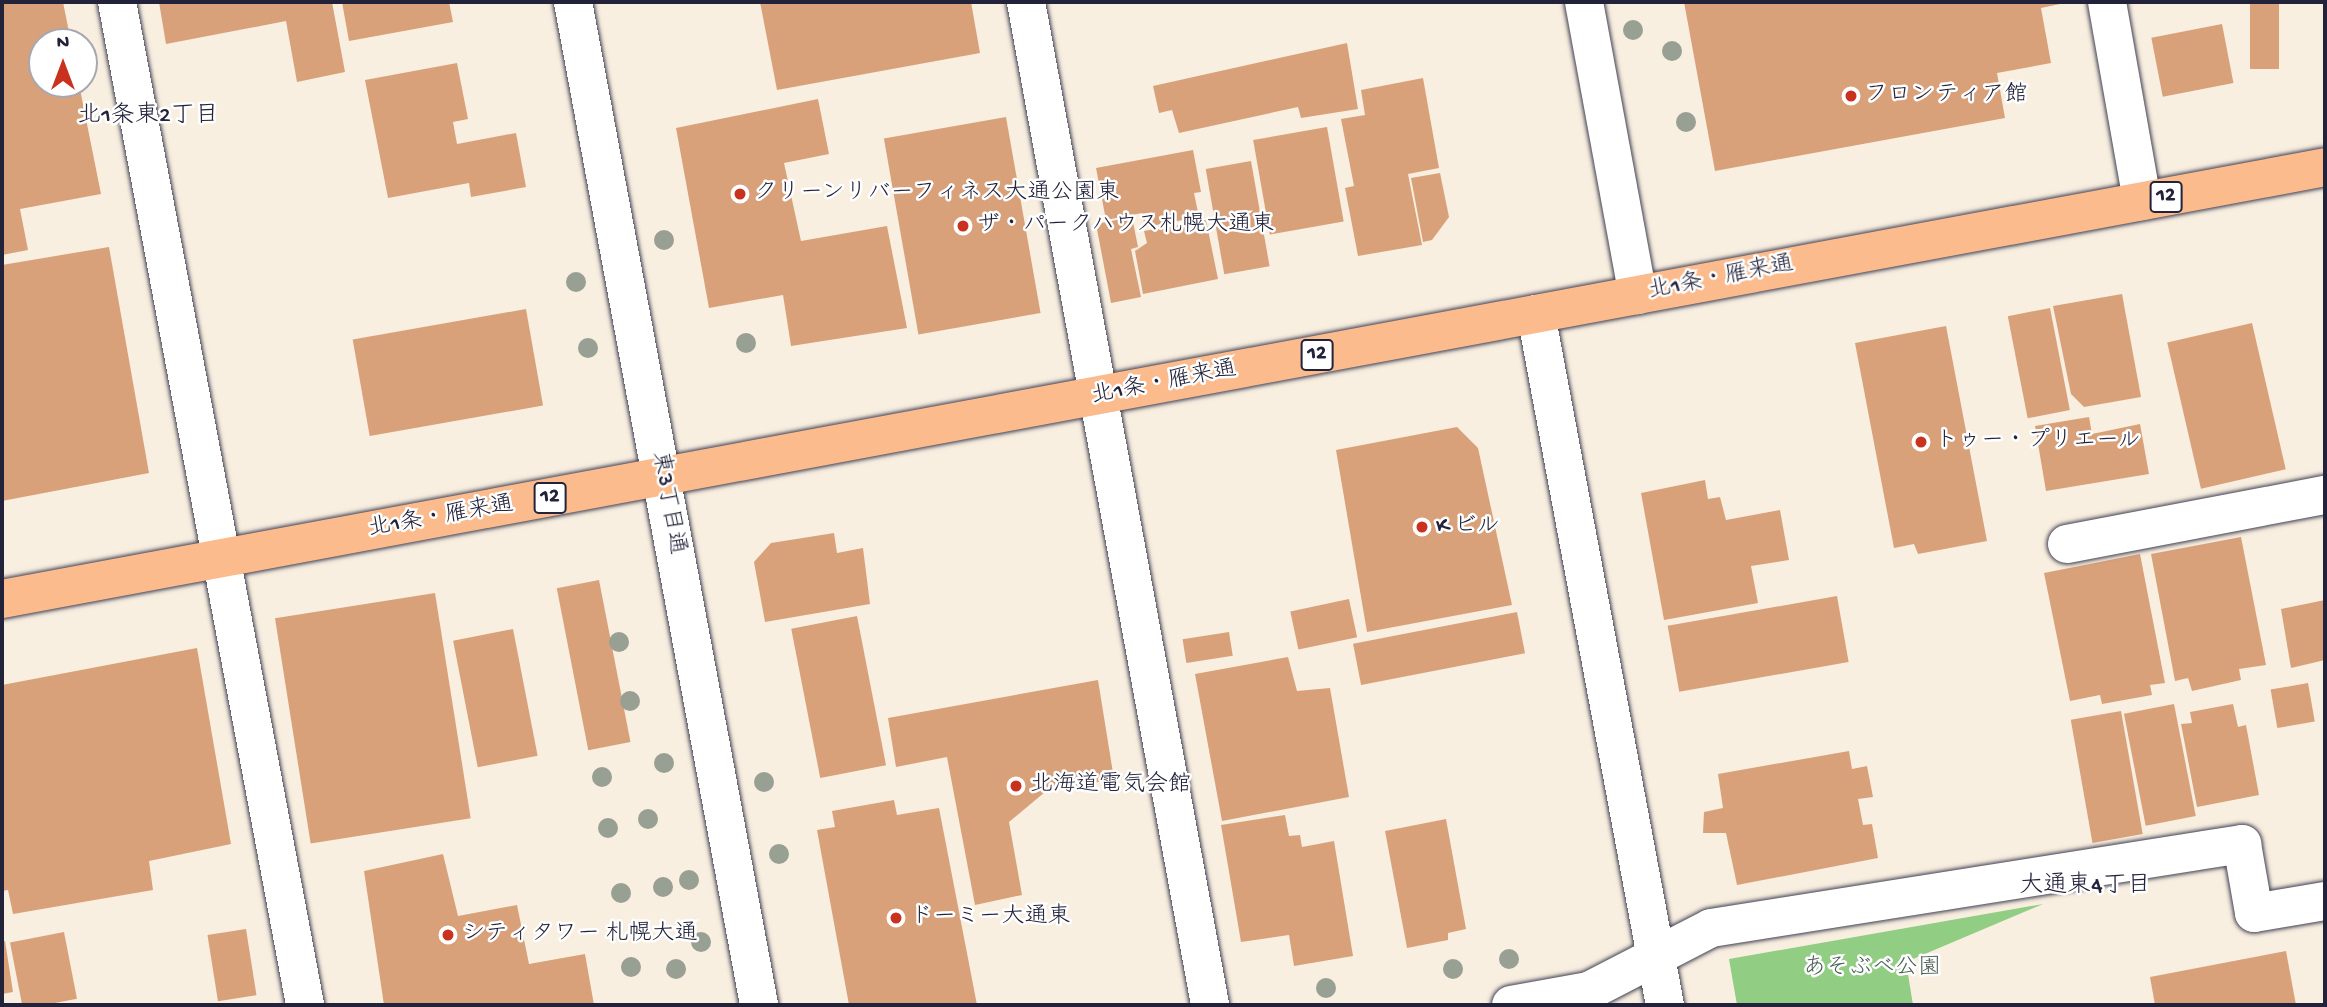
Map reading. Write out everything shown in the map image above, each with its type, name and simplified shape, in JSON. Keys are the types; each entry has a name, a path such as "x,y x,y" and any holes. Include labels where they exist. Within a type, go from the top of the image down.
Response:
{"highway":[{"name":"北1条・雁来通","path":"2,598 663,478 2325,167"}],"street":[{"path":"117,2 305,1005"},
{"name":"東3丁目通","path":"573,2 759,1005"},
{"path":"1026,2 1210,1005"},
{"path":"1584,2 1638,295"},
{"path":"2107,2 2141,201"},
{"path":"1536,314 1665,1005"},
{"path":"2067,544 2325,495"},
{"path":"1511,1005 1589,991 1712,928 2242,844 2254,913 2325,901"}],"green space":[{"name":"あそぶべ公園","path":"2043,904 1906,962 1913,1005 1737,1005 1729,959"}],"building":[{"path":"2,2 63,2 68,28 28,28 28,98 82,98 101,194 20,209 28,250 2,255"},
{"path":"159,2 332,2 345,72 297,82 286,21 166,44"},
{"path":"342,2 449,2 453,22 349,41"},
{"path":"760,2 971,2 980,53 777,90"},
{"name":"フロンティア館","path":"1684,2 2065,3 2041,8 2051,63 1997,73 2005,118 1715,171"},
{"path":"2250,2 2279,2 2279,69 2250,69"},
{"path":"2222,24 2233,83 2163,97 2151,38"},
{"path":"1347,43 1358,109 1301,118 1298,107 1179,133 1172,110 1159,113 1153,86"},
{"path":"457,63 468,119 453,122 457,144 516,133 526,187 471,197 469,183 388,198 365,80"},
{"path":"1423,78 1439,168 1408,174 1422,245 1358,256 1345,188 1354,186 1341,119 1365,115 1361,90"},
{"name":"クリーンリバーフィネス大通公園東","path":"818,99 829,154 784,163 801,241 887,226 907,328 791,346 783,295 709,308 676,128"},
{"name":"ザ・パークハウス札幌大通東","path":"1006,117 1041,313 918,335 884,139"},
{"path":"1327,127 1344,222 1270,235 1253,140"},
{"path":"1193,150 1201,192 1194,193 1199,217 1145,227 1142,213 1106,220 1096,168"},
{"path":"1251,161 1270,266 1224,274 1206,169"},
{"path":"1440,173 1449,217 1432,240 1423,242 1411,178"},
{"path":"1132,217 1138,247 1131,249 1141,297 1111,303 1096,224"},
{"path":"1206,220 1218,279 1143,294 1135,251 1147,243 1144,231"},
{"path":"109,247 149,473 2,501 2,265"},
{"path":"2122,294 2141,397 2084,407 2071,394 2053,306"},
{"path":"2050,308 2070,410 2028,418 2008,316"},
{"path":"526,309 543,406 370,436 353,340"},
{"path":"2252,323 2286,469 2201,489 2167,343"},
{"name":"トゥー・プリエール","path":"1946,326 1987,541 1918,554 1914,544 1894,548 1855,343"},
{"path":"2089,417 2092,434 2140,424 2149,474 2046,491 2035,426"},
{"name":"K ビル","path":"1457,427 1478,448 1512,605 1367,632 1336,450"},
{"path":"1705,480 1708,499 1720,497 1726,520 1780,510 1789,560 1751,566 1758,603 1664,620 1641,493"},
{"path":"834,533 837,553 863,548 870,604 765,622 754,562 771,543"},
{"path":"2241,537 2266,665 2239,669 2241,680 2192,691 2188,678 2175,681 2151,554"},
{"path":"2140,554 2165,683 2150,685 2152,695 2102,704 2100,695 2070,701 2044,573"},
{"path":"599,580 630,742 588,750 557,588"},
{"path":"435,593 471,818 311,844 275,618"},
{"path":"1837,596 1849,662 1679,692 1668,626"},
{"path":"1349,599 1357,637 1298,650 1290,611"},
{"path":"2325,600 2325,660 2291,668 2281,609"},
{"path":"1517,612 1525,653 1361,685 1353,644"},
{"path":"857,616 886,765 820,778 791,629"},
{"path":"513,629 538,756 478,767 453,641"},
{"path":"1229,632 1233,656 1186,663 1183,639"},
{"path":"197,648 231,844 149,861 153,890 13,914 8,890 2,891 2,685"},
{"path":"1288,657 1297,691 1330,688 1349,797 1222,821 1195,674"},
{"name":"北海道電気会館","path":"1098,680 1114,779 1045,792 1009,822 1022,895 975,905 947,757 896,767 888,718"},
{"path":"2308,683 2315,721 2277,728 2271,690"},
{"path":"2174,704 2196,816 2146,826 2124,714"},
{"path":"2233,704 2238,727 2246,725 2259,795 2197,807 2181,724 2192,723 2190,712"},
{"path":"2121,711 2143,834 2092,843 2071,720"},
{"path":"1849,751 1852,769 1867,766 1873,797 1858,799 1863,825 1872,824 1878,858 1737,885 1726,833 1703,833 1704,812 1723,808 1718,774"},
{"name":"ドーミー大通東","path":"894,800 897,815 939,808 977,1005 849,1005 817,830 835,827 832,811"},
{"path":"1285,815 1289,836 1300,835 1302,847 1334,841 1353,956 1294,966 1289,935 1241,942 1221,825"},
{"path":"1446,819 1466,929 1448,933 1448,940 1407,948 1385,831"},
{"name":"シティタワー 札幌大通","path":"443,854 458,916 517,905 529,964 585,954 594,1005 384,1005 364,871"},
{"path":"246,929 256,995 218,1001 207,935"},
{"path":"64,932 77,999 45,1005 22,1005 10,942"},
{"path":"5,941 13,992 2,994 2,942"},
{"path":"2286,951 2296,1005 2155,1005 2150,977"}],"place":[{"name":"フロンティア館","path":"1851,96"},
{"name":"クリーンリバーフィネス大通公園東","path":"740,194"},
{"name":"ザ・パークハウス札幌大通東","path":"963,226"},
{"name":"トゥー・プリエール","path":"1921,442"},
{"name":"K ビル","path":"1422,527"},
{"name":"北海道電気会館","path":"1016,786"},
{"name":"ドーミー大通東","path":"896,918"},
{"name":"シティタワー 札幌大通","path":"448,935"}],"district":[{"name":"北1条東2丁目","path":"148,117"},
{"name":"大通東4丁目","path":"2085,887"}]}
